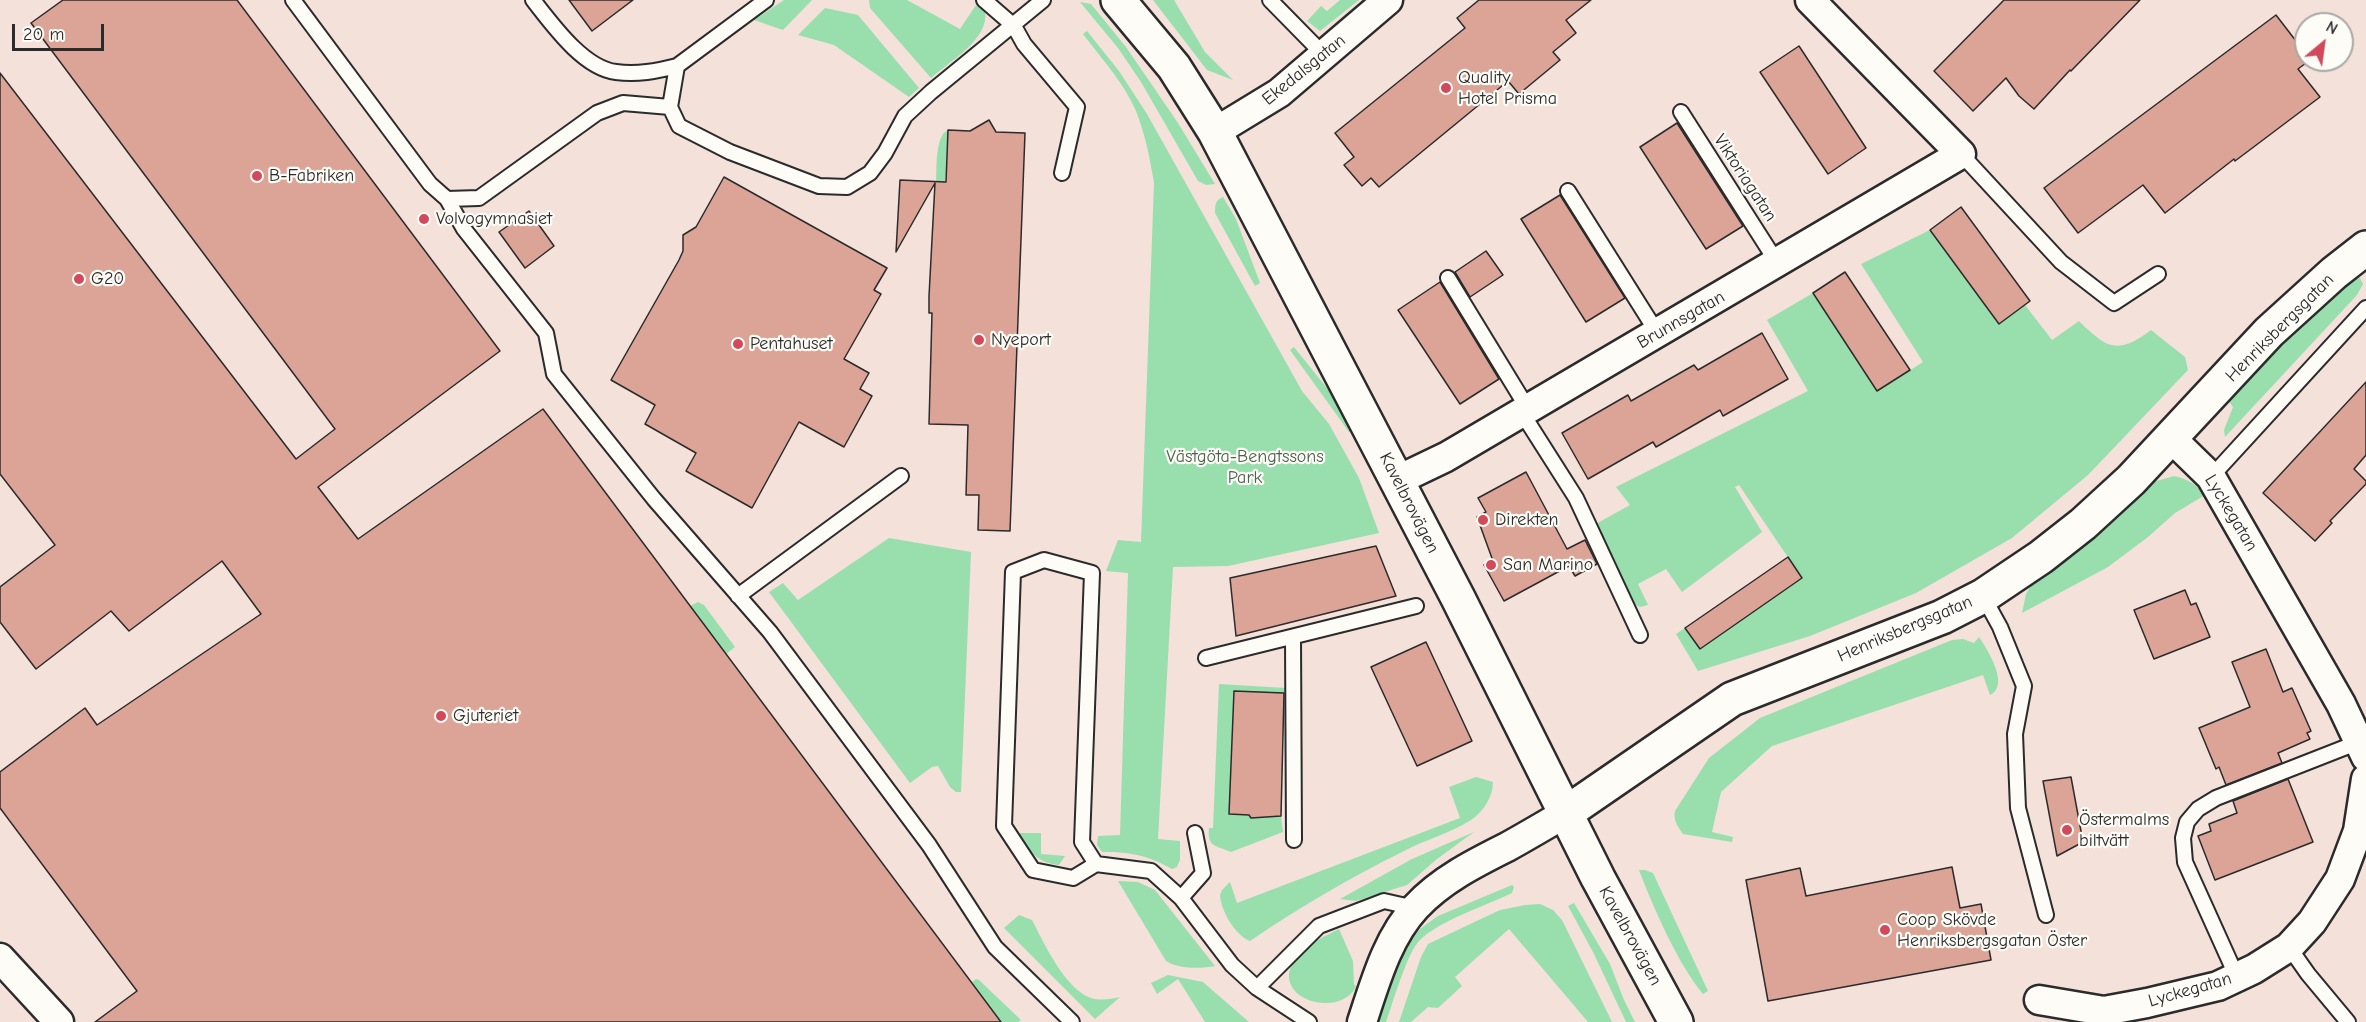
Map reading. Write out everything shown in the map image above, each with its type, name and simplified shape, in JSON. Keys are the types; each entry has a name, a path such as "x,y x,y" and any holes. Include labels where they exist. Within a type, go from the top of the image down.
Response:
{"main road":[{"name":"Kavelbrovägen","path":"1118,0 1174,67 1215,132 1398,480 1598,878 1676,1022"},
{"name":"Henriksbergsgatan","path":"1566,813 1732,699 1942,617 1983,596 2083,525 2131,480 2270,332 2334,273 2365,251"}],"street":[{"name":"Ekedalsgatan","path":"1215,132 1279,93 1388,0"},
{"path":"1810,0 1961,154"},
{"name":"Brunnsgatan","path":"1398,480 1431,465 1658,334 1961,154"},
{"name":"Lyckegatan","path":"2170,437 2211,477 2335,693 2363,749"},
{"name":"Lyckegatan","path":"2040,1000 2104,1011 2218,986 2254,969 2289,947 2312,922 2340,879 2358,831 2366,779"},
{"path":"1362,1022 1384,960 1398,931 1415,908 1434,889 1470,866 1566,813"},
{"path":"0,958 60,1022"}],"lane":[{"path":"293,0 430,184 447,199 464,229 546,333 554,374 654,499 770,632 929,845 995,947 1072,1022"},
{"path":"533,0 557,32 588,60 614,72 648,73 677,66 766,0"},
{"path":"984,0 1014,26 1024,44 1077,107 1062,173"},
{"path":"677,66 670,107 679,126 730,152 819,186 847,186 870,173 905,116 1043,0"},
{"path":"1270,0 1324,55"},
{"path":"447,199 479,198 597,113 623,103 670,107"},
{"name":"Viktoriagatan","path":"1681,112 1778,264"},
{"path":"1961,154 2061,262 2114,303 2158,274"},
{"path":"1568,191 1658,334"},
{"path":"1448,278 1576,498 1640,635"},
{"path":"2211,477 2366,308"},
{"path":"738,596 901,476"},
{"path":"1096,864 1082,842 1092,573 1044,560 1014,572 1004,826 1033,870 1073,878 1096,864 1151,871 1181,898 1232,965 1257,988 1309,1022"},
{"path":"1983,596 2000,627 2024,686 2015,734 2019,808 2046,915"},
{"path":"1206,658 1416,606"},
{"path":"1293,638 1294,840"},
{"path":"2235,978 2231,964 2185,862 2183,838 2187,822 2198,808 2216,798 2363,749"},
{"path":"1181,898 1203,873 1196,833"},
{"path":"1257,988 1319,926 1384,901 1415,908"},
{"path":"2289,947 2348,1022"}],"green space":[{"path":"784,0 812,0 783,30 754,20"},
{"path":"869,0 907,0 960,29 976,5 985,11 985,21 981,31 967,49 931,78 870,8"},
{"path":"1153,0 1174,0 1205,52 1233,80 1207,70"},
{"path":"1340,0 1359,0 1320,31 1307,21 1321,6 1327,11"},
{"path":"1080,2 1091,4 1126,47 1178,123 1215,184 1206,185 1198,181 1141,82 1118,48"},
{"path":"825,8 858,15 919,88 909,97 834,45 798,35"},
{"name":"Västgöta-Bengtssons Park","path":"1087,31 1119,71 1147,114 1302,391 1329,424 1359,478 1379,533 1228,566 1173,567 1158,839 1180,841 1180,860 1177,867 1172,869 1139,855 1102,852 1097,845 1098,836 1120,835 1128,573 1106,571 1118,540 1141,542 1154,183 1147,146 1136,111 1119,81 1083,34"},
{"path":"948,130 945,189 936,187 937,164 940,139"},
{"path":"1223,197 1236,219 1260,283 1255,286 1215,213 1216,203"},
{"path":"1930,230 1999,324 2025,305 2052,340 2079,321 2105,343 2121,346 2140,338 2151,330 2185,357 2188,370 2088,475 2012,538 1916,593 1810,636 1698,671 1676,634 1685,628 1700,649 1802,578 1739,485 1735,487 1762,532 1682,592 1666,569 1638,584 1648,605 1640,607 1634,604 1594,525 1630,505 1616,487 1808,391 1767,320 1813,293 1877,391 1923,362 1861,264"},
{"path":"2360,278 2363,284 2357,295 2225,437 2224,430 2233,407 2228,400 2290,333 2351,280"},
{"path":"1294,347 1335,398 1352,432 1349,432 1290,350"},
{"path":"2174,476 2191,482 2205,495 2175,513 2108,567 2022,613 2026,594 2032,583 2089,541 2153,482"},
{"path":"889,538 971,552 961,792 956,792 950,787 938,766 932,767 910,783 769,592 783,583 798,600"},
{"path":"698,602 704,605 735,647 726,654 690,606"},
{"path":"1979,637 1992,659 1998,676 1996,690 1990,695 1983,675 1772,746 1721,792 1712,832 1733,837 1732,842 1683,834 1679,829 1675,820 1675,811 1709,758 1760,718 1952,640 1963,639 1974,643"},
{"path":"1219,684 1286,688 1286,693 1234,691 1229,814 1281,816 1283,832 1231,852 1213,844 1209,839 1209,828 1213,828"},
{"path":"1476,777 1493,782 1491,793 1480,813 1463,825 1364,871 1250,941 1239,934 1230,922 1220,895 1230,882 1237,903 1460,818 1449,787"},
{"path":"1474,832 1407,885 1356,901 1340,899 1412,859"},
{"path":"1019,833 1041,833 1041,854 1065,856 1059,865 1039,859 1030,851"},
{"path":"1639,870 1653,873 1708,991 1703,994 1675,951"},
{"path":"1118,881 1138,882 1155,890 1215,966 1190,968 1166,961"},
{"path":"1512,885 1514,887 1512,893 1439,926 1420,940 1405,966 1386,1022 1377,1022 1407,944 1421,928 1438,916"},
{"path":"1574,903 1610,964 1635,1022 1626,1022 1568,906"},
{"path":"1540,904 1553,910 1562,920 1612,1022 1588,1022 1509,929 1455,977 1462,986 1438,1008 1428,1007 1411,1022 1399,1022 1421,957 1428,944 1500,910"},
{"path":"1019,915 1032,920 1056,964 1081,993 1098,999 1120,997 1095,1019 1004,928"},
{"path":"1339,929 1353,961 1356,987 1347,997 1334,1002 1320,1003 1306,999 1296,991 1290,981 1290,968 1304,949"},
{"path":"1168,975 1203,982 1249,1022 1205,1022 1178,979 1157,994 1151,983"},
{"path":"976,979 1021,1020 1001,1022 971,983"}],"building":[{"name":"Gjuteriet","path":"63,0 237,0 500,351 318,487 358,539 543,409 1001,1022 95,1022 137,991 0,808 0,772 85,708 97,725 261,614 222,561 129,631 111,611 36,669 0,622 0,587 55,545 0,474 0,73 296,459 335,429 31,23"},
{"path":"569,0 633,0 592,31"},
{"name":"Quality Hotel Prisma","path":"1479,0 1591,0 1566,20 1576,33 1553,52 1560,60 1519,94 1508,81 1379,187 1371,178 1362,186 1344,165 1354,157 1335,133 1465,28 1457,18"},
{"path":"2004,0 2140,0 2034,109 2019,96 2006,78 1973,111 1934,71"},
{"path":"2276,15 2294,38 2294,72 2300,72 2320,97 2235,161 2234,159 2165,213 2143,185 2078,233 2044,188"},
{"path":"1799,46 1866,148 1828,174 1760,72"},
{"name":"Nyeport","path":"989,120 996,132 1025,133 1010,531 978,530 979,495 966,495 968,425 929,424 932,313 929,313 929,296 935,183 896,252 900,180 946,182 948,130 970,131"},
{"path":"1677,123 1743,226 1706,249 1640,147"},
{"name":"Pentahuset","path":"724,177 887,268 874,290 881,294 844,359 869,373 860,389 872,396 844,447 799,422 752,508 686,471 696,453 645,424 655,405 611,380 679,260 683,251 683,235 696,227"},
{"path":"1560,195 1625,298 1586,322 1521,219"},
{"path":"1961,207 2030,301 1999,324 1930,230"},
{"path":"529,211 554,246 525,268 499,232"},
{"path":"1486,251 1503,275 1470,297 1455,272"},
{"path":"1845,272 1910,370 1877,391 1813,293"},
{"path":"1440,282 1499,379 1460,404 1398,310"},
{"path":"1762,333 1788,379 1723,416 1720,410 1656,447 1653,442 1588,479 1562,433 1628,395 1631,401 1694,365 1698,370"},
{"path":"2366,382 2366,455 2354,469 2366,481 2366,484 2330,521 2332,523 2315,541 2263,493"},
{"path":"1526,472 1567,549 1585,540 1597,564 1575,576 1569,566 1504,601 1484,565 1493,561 1477,517 1486,512 1478,498"},
{"path":"1376,546 1396,596 1236,636 1230,578"},
{"path":"1788,557 1802,578 1700,649 1685,628"},
{"path":"2185,590 2191,605 2196,603 2210,637 2154,659 2134,610"},
{"path":"1426,642 1472,741 1417,766 1371,667"},
{"path":"2266,649 2283,692 2292,688 2311,731 2307,733 2310,739 2278,753 2282,763 2226,785 2219,767 2216,769 2199,728 2250,707 2232,662"},
{"path":"1234,691 1284,693 1281,816 1251,818 1249,815 1229,814"},
{"name":"Östermalms biltvätt","path":"2071,777 2083,842 2057,856 2043,781"},
{"path":"2288,779 2313,842 2215,880 2198,836 2211,831 2209,824 2237,813 2233,801"},
{"name":"Coop Skövde Henriksbergsgatan Öster","path":"1952,867 1960,908 1981,904 1991,960 1768,1001 1746,880 1800,868 1806,896"}],"place":[{"name":"Quality Hotel Prisma","path":"1446,88"},
{"name":"B-Fabriken","path":"257,176"},
{"name":"Volvogymnasiet","path":"424,219"},
{"name":"G20","path":"79,279"},
{"name":"Nyeport","path":"979,340"},
{"name":"Pentahuset","path":"738,344"},
{"name":"Direkten","path":"1483,520"},
{"name":"San Marino","path":"1491,565"},
{"name":"Gjuteriet","path":"441,716"},
{"name":"Östermalms biltvätt","path":"2067,830"},
{"name":"Coop Skövde Henriksbergsgatan Öster","path":"1885,930"}]}
